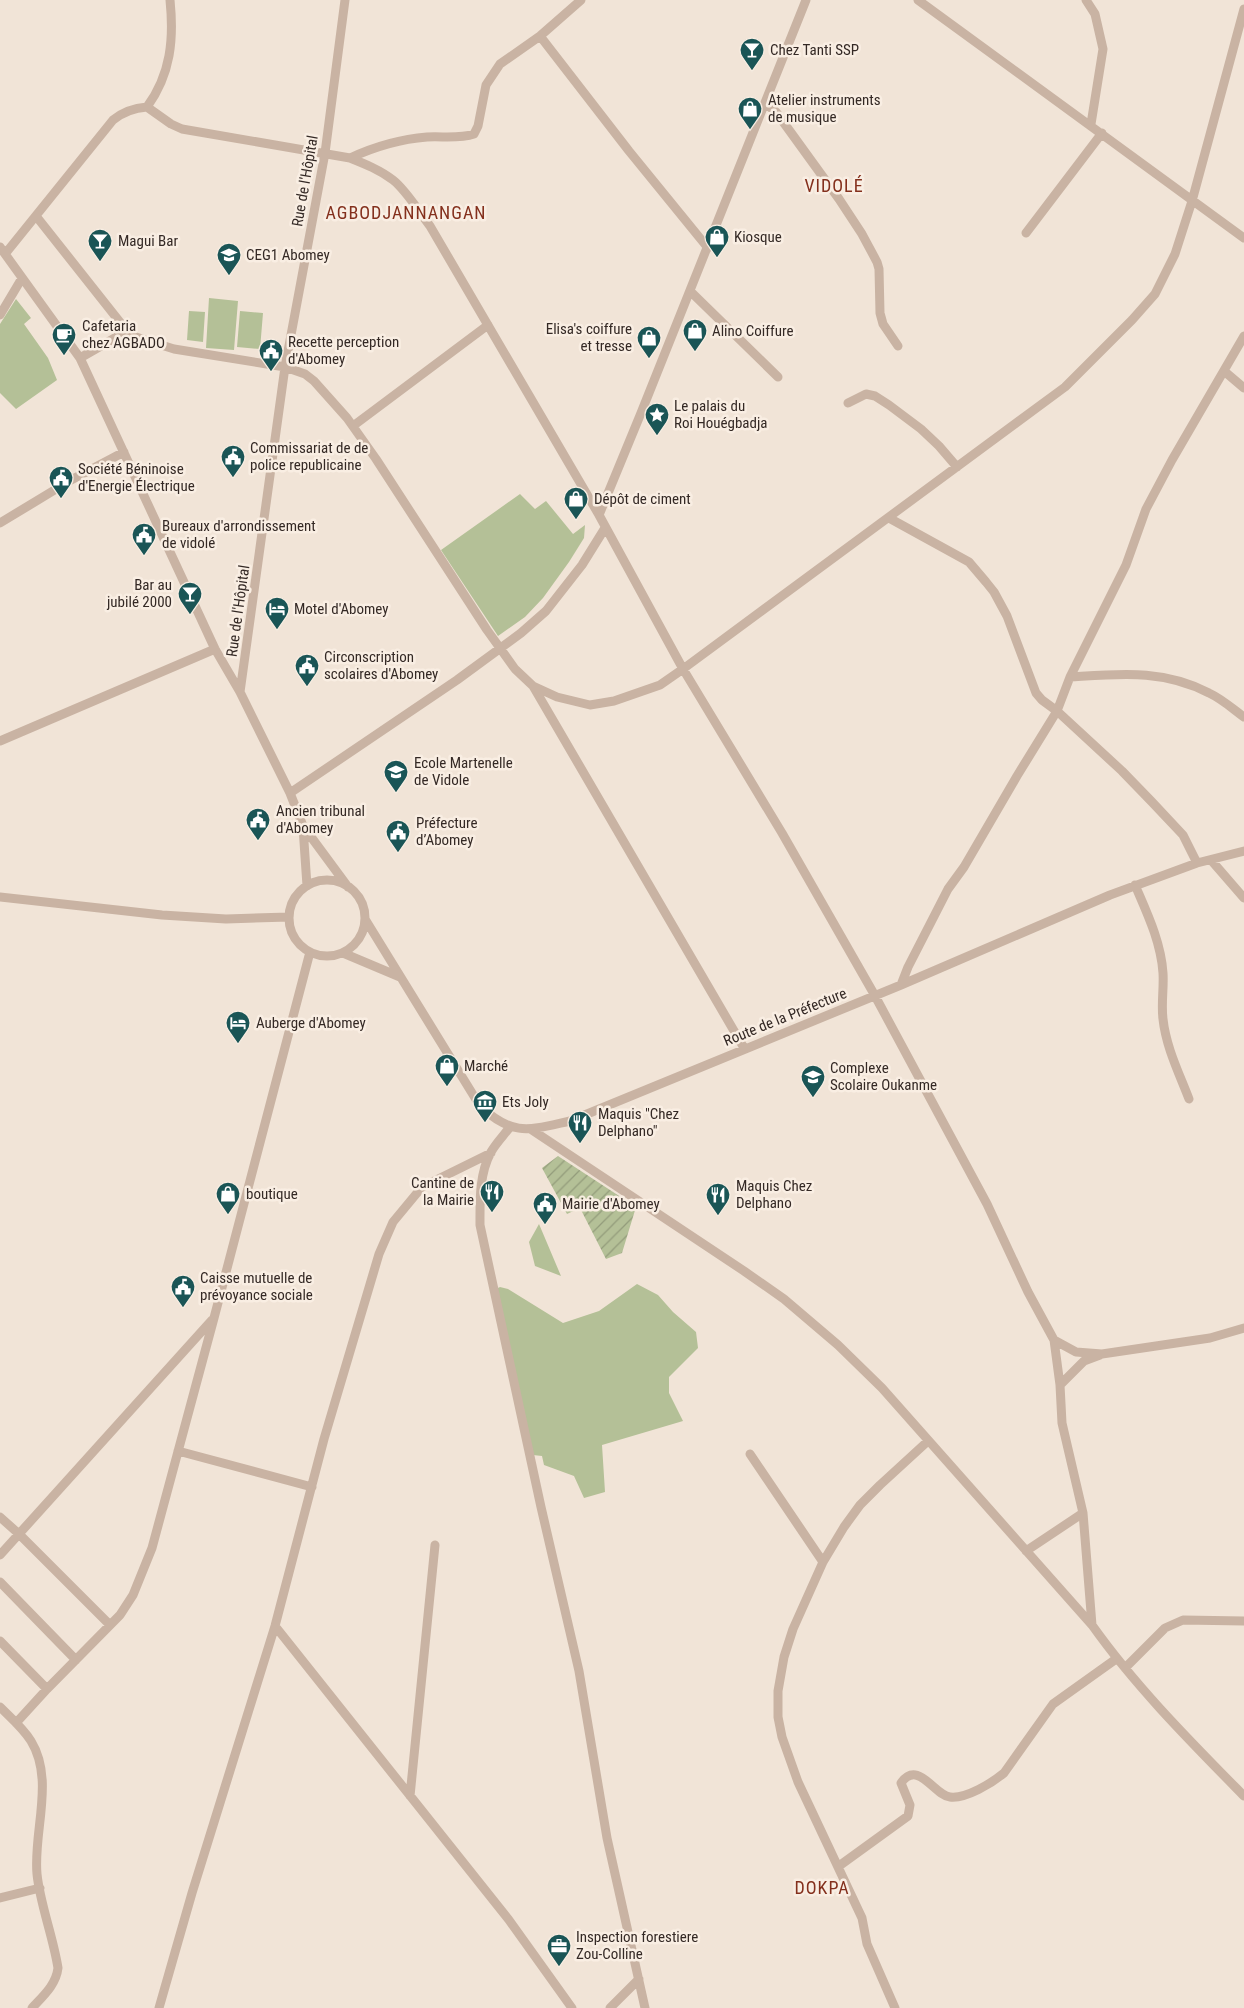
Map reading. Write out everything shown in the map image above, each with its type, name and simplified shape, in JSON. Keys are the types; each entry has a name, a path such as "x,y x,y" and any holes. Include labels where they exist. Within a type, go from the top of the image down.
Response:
{"street":[{"path":"170,0 171,46 167,68 162,84 147,107 127,111 113,120 36,216 2,251 80,358 215,649 240,692 290,793 303,826 348,887 361,901 365,919 361,935 350,948 343,953 326,956 310,952 297,941 290,926 289,918 294,899 307,886 315,882 332,880 348,887"},
{"name":"Rue de l'Hôpital","path":"240,692 285,367 325,153 344,0"},
{"path":"350,158 382,145 425,137 466,136 474,134 478,126 486,85 494,71 507,58 540,36 581,0"},
{"path":"599,515 708,248 806,0"},
{"path":"918,0 1091,124 1244,238"},
{"path":"1086,0 1094,14 1103,49 1091,124"},
{"path":"533,686 557,697 590,705 614,701 660,685 1065,387 1156,294 1175,254 1192,201 1244,9"},
{"path":"540,36 628,151 708,248"},
{"path":"764,103 776,112 862,234 880,269 880,313 883,324 898,346"},
{"path":"147,107 171,124 182,129 350,158 375,168 395,181 430,226 599,515 683,669 782,833 874,994 987,1204 1028,1292 1054,1340 1060,1385 1062,1423 1083,1513 1092,1625"},
{"path":"1026,233 1102,133"},
{"path":"36,216 127,331 136,337 174,349 285,367 305,374 314,380 353,426 500,648 515,669 533,686 744,1048"},
{"path":"0,315 22,278"},
{"path":"690,290 778,377"},
{"path":"353,426 488,326"},
{"path":"80,358 127,331"},
{"path":"900,985 948,889 964,867 1057,711 1070,678 1126,565 1146,509 1172,460 1244,336"},
{"path":"1224,370 1244,388"},
{"path":"848,403 866,394 875,396 921,430 939,446 957,467"},
{"path":"0,522 71,480 124,452"},
{"path":"889,518 969,562 994,592 1007,616 1036,693 1122,772 1183,835 1197,864"},
{"path":"290,793 500,648 546,611 582,565 605,528"},
{"path":"0,741 215,649"},
{"path":"1070,678 1155,675 1183,681 1211,694 1244,718"},
{"path":"303,826 307,886"},
{"name":"Route de la Préfecture","path":"365,919 480,1106 491,1117 510,1127 532,1130 570,1120 874,994 900,985 1135,885 1197,864 1244,851"},
{"path":"1211,860 1244,898"},
{"path":"1135,885 1152,924 1160,950 1163,973 1162,1019 1169,1047 1189,1099"},
{"path":"0,898 207,918 289,918"},
{"path":"16,1723 110,1625 133,1595 143,1574 152,1548 214,1318 310,952"},
{"path":"343,953 401,977"},
{"path":"510,1127 491,1153 482,1182 480,1225 543,1516 579,1671 607,1838 645,2008"},
{"path":"532,1130 784,1299 844,1351 882,1388 1092,1625 1124,1668 1244,1796"},
{"path":"159,2008 192,1893 275,1626 312,1487 380,1254 393,1222 422,1187 491,1153"},
{"path":"0,1555 214,1318"},
{"path":"1060,1385 1084,1361 1102,1354 1210,1338 1244,1328"},
{"path":"1054,1340 1076,1352 1102,1354"},
{"path":"895,2008 867,1944 862,1918 798,1782 782,1736 778,1717 778,1691 784,1657 793,1629 823,1562 844,1527 860,1505 928,1441"},
{"path":"178,1451 312,1487"},
{"path":"750,1454 823,1562"},
{"path":"1026,1551 1083,1513"},
{"path":"0,1518 19,1534 110,1625"},
{"path":"410,1796 435,1545"},
{"path":"0,1582 76,1660"},
{"path":"1124,1668 1165,1628 1183,1620 1244,1621"},
{"path":"275,1626 509,1920 572,2008"},
{"path":"0,1641 47,1689"},
{"path":"839,1866 908,1816 910,1805 901,1783 904,1778 911,1775 919,1776 950,1797 960,1796 993,1782 1004,1773 1053,1704 1116,1659"},
{"path":"0,1708 16,1723 32,1743 39,1761 41,1778 36,1859 37,1875 58,1968 53,1984 32,2008"},
{"path":"0,1898 40,1888"},
{"path":"610,2008 639,1979"}],"green space":[{"path":"209,298 238,301 234,350 206,348"},
{"path":"16,299 31,318 24,324 48,358 57,380 16,409 0,393 0,324"},
{"path":"189,311 205,312 203,342 187,340"},
{"path":"240,311 263,313 260,349 237,347"},
{"path":"520,494 535,509 546,501 573,534 585,525 584,538 543,598 525,617 498,636 441,550"},
{"path":"558,1156 636,1207 622,1253 606,1259 580,1208 567,1214 542,1168"},
{"path":"539,1224 561,1276 535,1266 529,1242"},
{"path":"637,1284 658,1295 673,1312 696,1332 698,1348 669,1377 669,1393 683,1421 602,1445 605,1492 584,1498 574,1476 544,1465 542,1456 533,1455 496,1289 500,1287 508,1289 563,1323 599,1311"}],"place":[{"name":"Chez Tanti SSP","path":"752,71"},
{"name":"Atelier instruments de musique","path":"750,130"},
{"name":"Kiosque","path":"717,258"},
{"name":"Magui Bar","path":"100,262"},
{"name":"CEG1 Abomey","path":"229,276"},
{"name":"Alino Coiffure","path":"695,352"},
{"name":"Cafetaria chez AGBADO","path":"64,356"},
{"name":"Elisa's coiffure et tresse","path":"649,359"},
{"name":"Recette perception d'Abomey","path":"271,372"},
{"name":"Le palais du Roi Houégbadja","path":"657,436"},
{"name":"Commissariat de de police republicaine","path":"233,478"},
{"name":"Société Béninoise d'Energie Électrique","path":"61,499"},
{"name":"Dépôt de ciment","path":"576,520"},
{"name":"Bureaux d'arrondissement de vidolé","path":"144,556"},
{"name":"Bar au jubilé 2000","path":"190,615"},
{"name":"Motel d'Abomey","path":"277,630"},
{"name":"Circonscription scolaires d'Abomey","path":"307,687"},
{"name":"Ecole Martenelle de Vidole","path":"396,793"},
{"name":"Ancien tribunal d'Abomey","path":"258,841"},
{"name":"Préfecture d’Abomey","path":"398,853"},
{"name":"Auberge d'Abomey","path":"238,1044"},
{"name":"Marché","path":"447,1087"},
{"name":"Complexe Scolaire Oukanme","path":"813,1098"},
{"name":"Ets Joly","path":"485,1123"},
{"name":"Maquis \"Chez Delphano\"","path":"580,1144"},
{"name":"Cantine de la Mairie","path":"492,1213"},
{"name":"boutique","path":"228,1215"},
{"name":"Maquis Chez Delphano","path":"718,1216"},
{"name":"Mairie d'Abomey","path":"545,1225"},
{"name":"Caisse mutuelle de prévoyance sociale","path":"183,1308"},
{"name":"Inspection forestiere Zou-Colline","path":"559,1967"}],"district":[{"name":"VIDOLÉ","path":"834,185"},
{"name":"AGBODJANNANGAN","path":"406,212"},
{"name":"DOKPA","path":"822,1887"}]}
